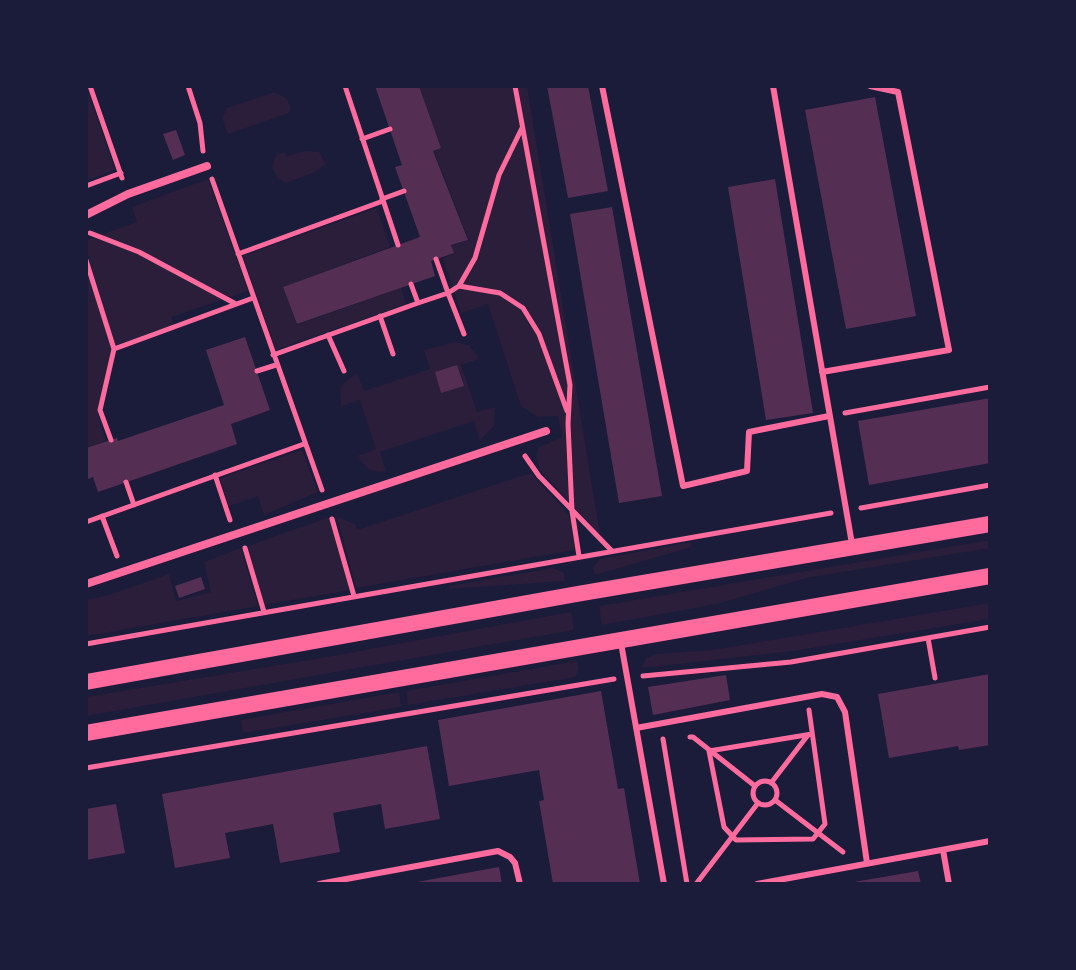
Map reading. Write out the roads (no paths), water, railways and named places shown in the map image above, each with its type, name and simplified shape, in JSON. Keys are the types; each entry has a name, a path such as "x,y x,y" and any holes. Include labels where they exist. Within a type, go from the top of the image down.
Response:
{"main road":[{"path":"86,682 562,596 990,524"},
{"path":"86,733 990,576"}],"street":[{"path":"86,215 128,194 207,166"},
{"path":"86,584 546,431"}],"lane":[{"path":"602,86 683,486 747,471 749,432 829,416"},
{"path":"773,86 853,547"},
{"path":"822,372 949,350 898,92 870,86"},
{"path":"620,639 664,884"},
{"path":"636,728 831,694 844,706 863,864"},
{"path":"757,884 990,841"},
{"path":"943,850 949,884"},
{"path":"319,884 498,851 515,863 520,884"}]}
